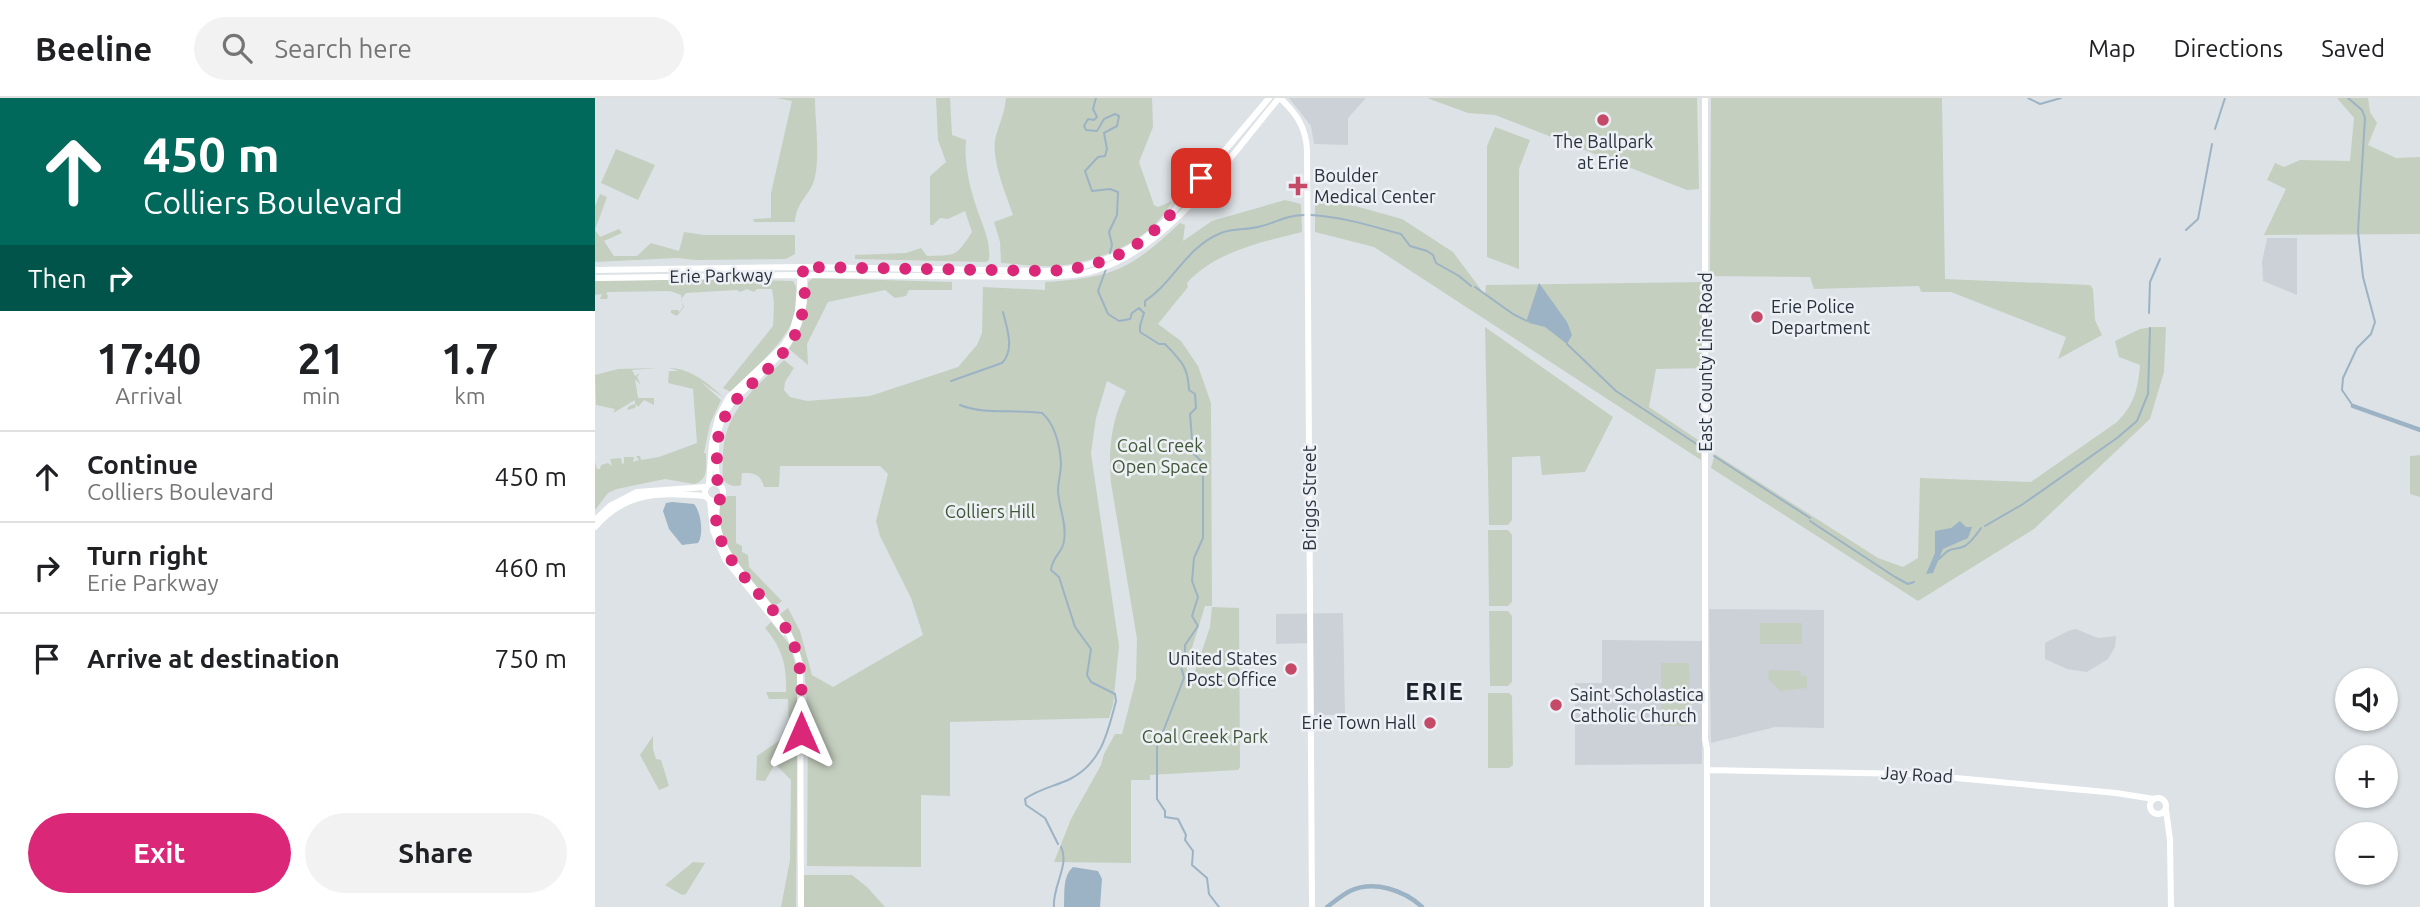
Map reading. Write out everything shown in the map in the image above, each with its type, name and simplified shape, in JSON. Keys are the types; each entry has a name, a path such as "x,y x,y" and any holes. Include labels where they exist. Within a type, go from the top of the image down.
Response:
{"street":[{"name":"Erie Parkway","path":"1129,253 1168,218 1269,98"},
{"name":"Erie Parkway","path":"595,268 1099,269 1150,242 1175,220 1279,98"},
{"name":"Briggs Street","path":"1279,98 1297,116 1306,138 1312,907"},
{"name":"East County Line Road","path":"1705,98 1706,625 1709,647 1707,907"},
{"path":"801,907 801,682 795,647 776,615 730,557 718,526 718,500 723,491 718,484 717,443 721,421 734,401 783,352 796,334 803,310 802,267"},
{"name":"Erie Parkway","path":"595,278 802,275 1038,277 1085,270"},
{"path":"795,647 725,559 713,530 707,486 713,433 718,418 729,397 783,346 792,332 798,311 802,275"},
{"path":"595,520 618,500 637,492 718,484"},
{"path":"595,527 611,511 635,498 658,495 718,500"},
{"name":"Jay Road","path":"1707,770 1913,774 2127,794 2154,799"},
{"name":"Jay Road","path":"2127,794 2143,800 2150,807"},
{"path":"2167,827 2150,807 2154,799 2165,800 2170,840 2171,907"},
{"path":"2156,814 2166,810"}],"shaded area":[{"path":"1289,98 1366,98 1348,118 1348,145 1314,144 1311,126"},
{"path":"2267,238 2297,238 2297,295 2263,281 2262,262"},
{"path":"1709,609 1824,610 1824,728 1775,727 1711,743"},
{"path":"1343,613 1345,715 1314,715 1313,643 1276,644 1276,614"},
{"path":"2076,629 2098,638 2116,636 2115,647 2108,659 2087,672 2067,669 2045,659 2045,643"},
{"path":"1602,640 1702,641 1702,764 1575,765 1575,683 1602,683"}],"green space":[{"path":"776,98 815,98 815,177 798,209 795,222 754,222 753,219 771,218 771,193 792,101"},
{"path":"936,98 950,98 952,135 966,140 968,173 973,198 987,239 989,260 855,259 855,255 906,253 921,248 927,256 950,255 958,250 972,232 965,211 948,219 940,218 930,225 930,176 946,162 938,140"},
{"path":"1006,98 1152,98 1153,127 1139,162 1154,205 1158,207 1172,201 1163,215 1138,238 1089,260 1056,266 1001,263 1000,242 994,222 1013,215 1000,178 995,149"},
{"path":"1427,98 1697,98 1699,189 1687,190 1495,115 1468,113"},
{"path":"1711,98 1942,98 1945,279 2090,285 2093,289 2095,320 2102,335 2058,359 2066,337 1951,292 1921,292 1919,286 1814,289 1810,277 1710,276"},
{"path":"2337,98 2368,98 2370,112 2377,123 2368,145 2396,158 2420,157 2420,234 2264,235 2286,189 2267,180 2275,163 2284,167 2300,160 2350,161 2354,118"},
{"path":"1495,127 1530,140 1519,169 1519,269 1487,257 1487,146"},
{"path":"616,149 655,165 638,200 601,183"},
{"path":"600,194 607,197 595,230 595,206"},
{"path":"1285,200 1301,204 1302,232 1240,249 1212,263 1187,283 1188,287 1158,324 1181,341 1198,366 1211,403 1212,606 1205,606 1187,664 1187,679 1192,680 1210,627 1212,607 1239,608 1238,770 1150,775 1150,780 1131,780 1131,863 1054,862 1071,819 1101,765 1104,754 1115,734 1122,734 1136,679 1137,639 1110,471 1114,425 1126,391 1107,381 1096,418 1091,453 1119,646 1113,705 1109,718 950,722 950,796 921,795 921,867 807,866 808,720 804,665 798,647 779,615 788,608 800,631 812,675 833,687 923,635 911,598 880,536 876,521 888,474 880,466 780,466 779,487 764,487 759,477 746,473 742,473 741,485 728,484 723,476 724,444 733,416 741,404 784,360 794,368 785,382 784,390 790,397 807,401 870,396 958,367 977,345 982,333 983,287 1045,290 1045,282 1105,274 1134,261 1180,223 1185,225 1183,241 1212,221"},
{"path":"1337,201 1402,219 1453,252 1485,295 1486,285 1704,282 1706,368 1656,369 1649,407 1701,442 1701,460 1374,247 1315,232 1315,203"},
{"path":"619,229 622,233 604,241 614,256 637,256 651,243 679,251 684,232 704,235 795,235 795,254 786,259 677,258 595,262 595,230 600,237"},
{"path":"813,278 952,282 952,290 909,290 906,296 895,298 885,290 828,302 807,344 808,365 789,349 803,317 808,282"},
{"path":"595,281 793,281 798,296 797,311 780,342 731,392 723,388 773,326 772,289 757,289 754,292 747,289 740,292 686,293 682,298 670,291 609,292 606,293 607,299 600,299 602,294 595,295"},
{"path":"682,302 684,307 677,316 671,313 671,310 679,312 683,307"},
{"path":"1485,327 1613,417 1585,472 1542,475 1540,456 1512,457 1512,520 1508,525 1489,525"},
{"path":"2166,327 2164,372 2150,419 2034,529 1918,601 1711,468 1715,454 1878,558 1903,567 1918,558 1920,478 2031,482 2123,416 2134,396 2140,365 2119,357 2115,341 2140,329"},
{"path":"658,368 632,370 635,376 640,373 637,377 641,385 635,379 638,398 654,398 654,405 644,400 638,407 636,404 635,408 627,410 635,404 635,400 613,413 615,409 596,405 595,375 618,369"},
{"path":"669,368 692,374 724,398 701,382 721,400 710,424 704,453 704,476 694,484 665,479 617,489 608,493 595,510 595,462 597,469 600,469 601,465 608,463 612,466 610,459 621,458 622,464 624,457 634,457 633,462 639,460 636,456 640,456 641,460 659,457 697,443 693,389 668,383 669,371 679,371"},
{"path":"2420,455 2420,497 2410,494 2410,456"},
{"path":"728,496 736,496 736,543 742,546 742,552 748,555 749,567 782,601 775,606 772,606 743,571 727,546 719,518 720,502"},
{"path":"1488,530 1508,530 1512,535 1512,602 1508,606 1489,606"},
{"path":"1489,611 1508,611 1512,616 1512,682 1508,686 1490,686"},
{"path":"771,622 790,645 798,674 796,907 781,907 790,860 791,780 775,764 765,781 756,780 757,756 789,734 788,699 769,699 766,692 786,692 786,673 782,657 765,628"},
{"path":"1760,623 1802,623 1802,644 1760,644"},
{"path":"1661,663 1689,663 1690,726 1661,726"},
{"path":"1769,670 1800,671 1801,676 1807,676 1807,688 1780,691 1768,679"},
{"path":"1488,693 1509,693 1512,696 1513,765 1509,768 1488,768"},
{"path":"653,736 656,759 661,760 669,786 659,790 640,755"},
{"path":"693,862 705,863 686,894 682,895 665,885"},
{"path":"804,875 852,875 885,907 804,907"}],"water":[{"path":"1539,283 1567,322 1572,335 1567,344 1545,327 1529,323 1527,319"},
{"path":"666,503 694,504 700,518 698,543 682,545 669,529 663,511"},
{"path":"1960,521 1966,527 1972,527 1968,538 1943,549 1933,573 1926,574 1935,553 1935,531 1951,528"},
{"path":"1073,867 1098,871 1102,879 1100,907 1064,907 1066,880"}],"waterway":[{"path":"1096,98 1093,109 1097,117 1094,120 1088,119 1084,126 1086,130 1097,131 1104,119 1115,114 1119,116 1117,126 1104,133 1107,149 1105,156 1098,157 1085,171 1092,191 1110,189 1118,192 1117,215 1109,232 1112,245 1110,253"},
{"path":"2028,98 2040,104 2061,98"},
{"path":"2215,129 2225,98"},
{"path":"2348,98 2362,110 2365,118 2358,231 2363,277 2375,322 2371,334 2357,348 2343,378 2342,390 2353,406"},
{"path":"2186,230 2198,219 2212,144"},
{"path":"1145,306 1145,301 1209,239 1226,231 1258,227 1305,215"},
{"path":"1311,215 1346,220 1401,234 1410,246 1427,251 1433,255 1436,263 1471,286"},
{"path":"2149,313 2150,282 2160,259"},
{"path":"1106,269 1098,291 1108,314 1119,321 1130,319 1132,313 1139,308 1144,313 1140,332 1159,344 1165,344 1183,364 1189,390 1195,394 1196,408 1190,414 1193,453 1203,463 1203,538 1194,558 1192,581 1198,597 1192,616 1198,626 1185,645 1185,659 1181,666 1184,678 1157,747 1157,799 1165,811 1165,817 1178,819 1186,835 1185,840 1193,851 1192,865 1207,878 1209,894 1219,907"},
{"path":"1475,287 1527,321"},
{"path":"951,381 1002,363 1006,358 1009,345 1003,312"},
{"path":"1985,526 2023,504 2137,421 2148,394 2150,328"},
{"path":"1567,344 1616,391 1698,445"},
{"path":"960,405 989,411 1042,413 1050,423 1060,456 1058,491 1065,535 1051,570 1059,577 1075,627 1091,649 1087,675 1091,682 1115,694 1116,701 1106,735 1090,764 1070,779 1025,799 1026,805 1045,818 1058,844"},
{"path":"2353,406 2420,430"},
{"path":"1714,456 1810,518"},
{"path":"1810,521 1895,577 1908,584 1914,582"},
{"path":"1939,559 1950,550 1965,546 1981,528"},
{"path":"1054,907 1063,861 1061,847"},
{"path":"1327,907 1350,891 1369,886 1388,888 1407,896 1422,907"}],"place":[{"name":"The Ballpark at Erie","path":"1603,120"},
{"name":"Boulder Medical Center","path":"1298,186"},
{"name":"Erie Police Department","path":"1757,317"},
{"name":"United States Post Office","path":"1291,669"},
{"name":"Saint Scholastica Catholic Church","path":"1556,705"},
{"name":"Erie Town Hall","path":"1430,723"}],"district":[{"name":"ERIE","path":"1435,692"}],"route":[{"path":"801,733 801,674 795,647 776,615 730,557 719,533 716,511 723,491 717,477 717,435 721,421 734,401 783,352 796,334 804,299 802,267 1052,271 1086,267 1129,250 1153,233 1201,178"}],"park label":[{"name":"Coal Creek Open Space","path":"1160,456"},
{"name":"Colliers Hill","path":"990,512"},
{"name":"Coal Creek Park","path":"1205,737"}]}
